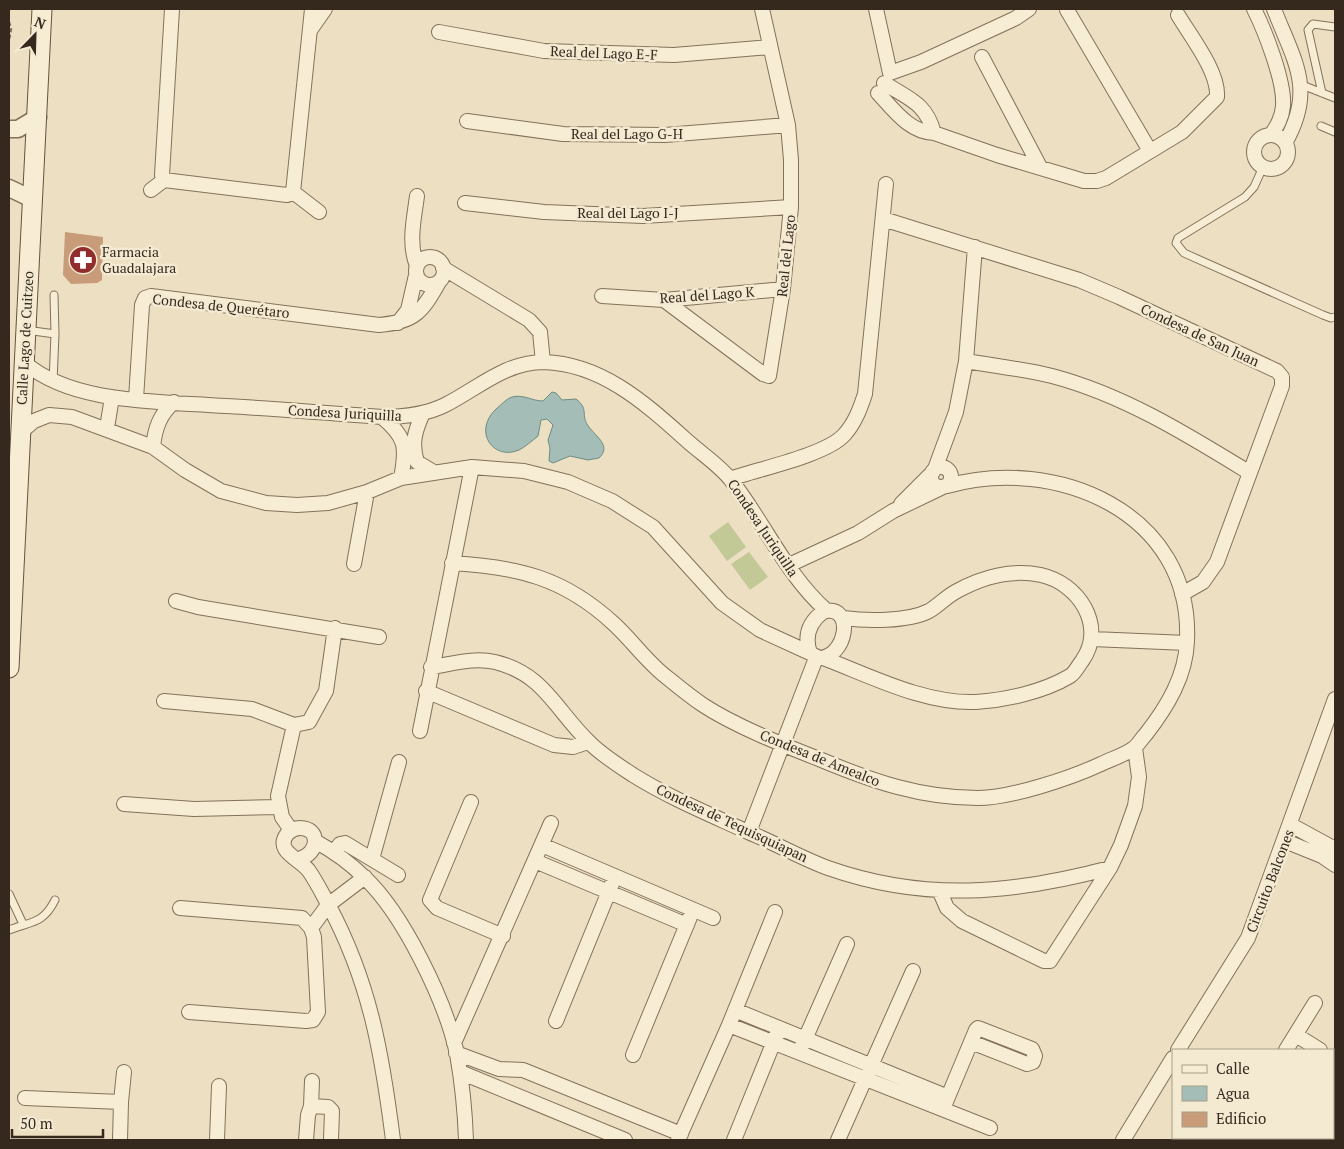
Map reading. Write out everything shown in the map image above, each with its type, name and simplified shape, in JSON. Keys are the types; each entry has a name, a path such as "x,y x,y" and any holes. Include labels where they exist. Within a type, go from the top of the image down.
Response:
{"main road":[{"name":"Calle Lago de Cuitzeo","path":"9,668 42,9"}],"street":[{"path":"164,180 162,174 172,9"},
{"path":"293,192 312,9"},
{"path":"311,29 325,9"},
{"name":"Real del Lago","path":"664,300 763,374 769,376 783,289 791,207 791,160 788,125 762,9"},
{"path":"876,9 882,86 902,120 922,133 934,133 997,155 1084,181 1097,181 1182,132 1217,97 1218,87 1207,64 1178,15"},
{"path":"882,86 921,62 1016,18 1029,9"},
{"path":"1254,9 1264,30 1280,85 1283,105 1280,120 1271,135"},
{"path":"1274,9 1302,85 1300,108 1294,127 1285,143"},
{"path":"1067,10 1150,151"},
{"name":"Real del Lago E-F","path":"439,32 544,51 674,55 770,47"},
{"path":"982,57 1040,167"},
{"path":"882,86 920,106 930,116 934,133"},
{"path":"9,129 18,129 38,117"},
{"name":"Real del Lago G-H","path":"467,121 564,134 664,136 788,125"},
{"path":"1271,135 1279,137 1285,143 1288,153 1285,162 1277,168 1263,167 1258,164 1254,155 1255,145 1261,138 1271,135"},
{"path":"151,190 164,180 287,195 293,192"},
{"path":"730,478 825,448 844,435 857,417 865,394 886,184"},
{"path":"9,188 32,199"},
{"path":"293,192 319,212"},
{"path":"417,196 412,234 413,256 417,271 426,285 439,282 444,273 443,268"},
{"name":"Real del Lago I-J","path":"465,203 544,212 643,216 791,207"},
{"name":"Condesa de San Juan","path":"883,218 1079,280 1277,371 1282,377 1282,386 1217,562 1203,582 1182,594"},
{"path":"412,234 443,268 529,320 540,332 543,362"},
{"path":"940,470 956,412 966,361 975,247"},
{"path":"398,324 408,310 420,261 432,258"},
{"name":"Condesa de Querétaro","path":"136,399 142,305 145,298 151,296 379,325 398,324 412,319 420,311 439,282"},
{"name":"Real del Lago K","path":"602,296 664,300 783,289"},
{"path":"966,361 1052,376 1122,401 1183,432 1250,474"},
{"name":"Condesa Juriquilla","path":"24,363 40,376 53,382 112,397 382,417 404,417 444,406 491,377 512,368 543,362 572,366 602,376 637,396 730,478 802,586 827,611 834,611 843,618 888,620 928,611 957,591 990,576 1014,572 1041,575 1063,584 1081,599 1090,620 1092,639"},
{"path":"106,428 112,397"},
{"path":"154,447 158,422 165,409 174,402"},
{"path":"423,413 415,432 412,447 417,462 432,471"},
{"path":"21,432 34,421 49,415 72,417 154,447 185,470 214,487 243,498 297,505 328,503 368,492 401,478 432,471 472,467 524,471 568,482 612,501 653,527 722,603 760,630 816,656 920,696 975,702 1028,693 1071,675 1085,656 1092,639 1188,643"},
{"path":"382,417 396,429 403,440 405,456 401,478"},
{"path":"420,731 426,691 472,467"},
{"path":"940,470 974,478"},
{"path":"940,470 951,480 945,487"},
{"name":"Condesa de Amealco","path":"893,511 940,470"},
{"name":"Condesa de Amealco","path":"452,563 491,565 538,575 576,593 614,623 658,671 705,706 783,745 878,783 930,795 981,798 1036,788 1086,771 1135,748 1162,714 1179,680 1188,643 1182,594 1167,555 1141,523 1107,500 1063,484 1021,476 974,478 945,487 893,511 858,533 789,565"},
{"path":"354,564 368,492"},
{"path":"176,601 198,607 335,628 379,637"},
{"path":"816,656 807,644 809,627 818,615 827,611"},
{"path":"816,656 830,656 840,644 844,632 843,618"},
{"path":"164,701 252,709 294,725 309,722 326,691 335,628"},
{"path":"748,832 816,656"},
{"name":"Condesa de Tequisquiapan","path":"431,667 473,660 494,662 519,670 539,684 588,742 633,774 676,800 827,867 874,881 940,892 1006,890 1058,882 1110,868"},
{"path":"426,691 554,745 573,748 588,742"},
{"name":"Circuito Balcones","path":"1180,1049 1248,938 1291,825 1335,698"},
{"path":"291,830 282,817 278,796 294,725"},
{"path":"940,892 947,908 962,921 1044,962 1050,961 1110,868 1122,845 1135,806 1139,777 1135,748"},
{"path":"372,859 399,762"},
{"path":"471,802 430,900 437,908 503,936"},
{"path":"124,804 194,809 279,807"},
{"path":"455,1048 551,823"},
{"path":"1291,825 1335,849"},
{"path":"393,1140 384,1070 364,985 348,944 309,870 300,860 290,856 284,847 285,837 291,830 301,828 310,832 316,841 334,852 365,877 386,902 415,949 437,993 455,1048 464,1104 466,1140"},
{"path":"300,860 308,857 314,850 316,841"},
{"path":"1285,841 1322,856 1335,865"},
{"path":"334,852 340,844 345,844 398,875"},
{"path":"542,846 713,918"},
{"path":"535,861 687,924"},
{"path":"311,928 328,905 365,877"},
{"path":"556,1021 616,877"},
{"path":"180,908 302,918 311,928 314,937 318,1012 313,1020 306,1022 189,1012"},
{"path":"633,1055 694,910"},
{"path":"455,1048 499,1069 523,1070 680,1137 729,1025 775,912"},
{"path":"799,1052 847,944"},
{"path":"838,1140 913,971"},
{"path":"1287,1049 1315,1003"},
{"path":"735,1010 871,1065 990,1128"},
{"path":"729,1025 865,1078 945,1103"},
{"path":"734,1140 780,1028"},
{"path":"1296,1035 1318,1049"},
{"path":"945,1103 971,1042"},
{"name":"Circuito Balcones","path":"1123,1140 1172,1063"},
{"path":"512,1094 523,1070"},
{"path":"120,1140 124,1072"},
{"path":"460,1072 625,1140"},
{"path":"306,1140 308,1115 311,1106 312,1081"},
{"path":"217,1140 219,1086"},
{"path":"25,1098 121,1102"},
{"path":"311,1106 328,1107 332,1111 331,1140"}],"lane":[{"path":"1322,93 1308,30 1313,24 1335,27"},
{"path":"1302,85 1335,98"},
{"path":"1321,126 1335,132"},
{"path":"1263,167 1254,187 1245,197 1178,238 1176,243 1178,248 1184,253 1323,315 1331,318 1335,317"},
{"path":"53,382 54,295"},
{"path":"26,330 55,334"},
{"path":"9,894 23,924"},
{"path":"9,930 42,919 48,913 55,900"}],"path":[{"path":"9,22 11,29 9,40"}],"green space":[{"path":"728,522 746,547 727,561 709,536"},
{"path":"749,552 768,577 750,590 731,564"}],"water":[{"path":"552,392 556,393 562,400 576,399 580,403 584,409 587,424 603,444 603,453 599,458 588,460 570,456 553,463 549,461 550,448 548,440 553,425 547,419 541,420 538,436 519,450 501,451 494,448 489,442 486,435 486,427 489,418 506,401 516,396 543,401"}],"building":[{"name":"Farmacia Guadalajara","path":"65,232 103,237 102,280 97,283 71,284 63,275"}],"place":[{"name":"Farmacia Guadalajara","path":"83,260"}]}
